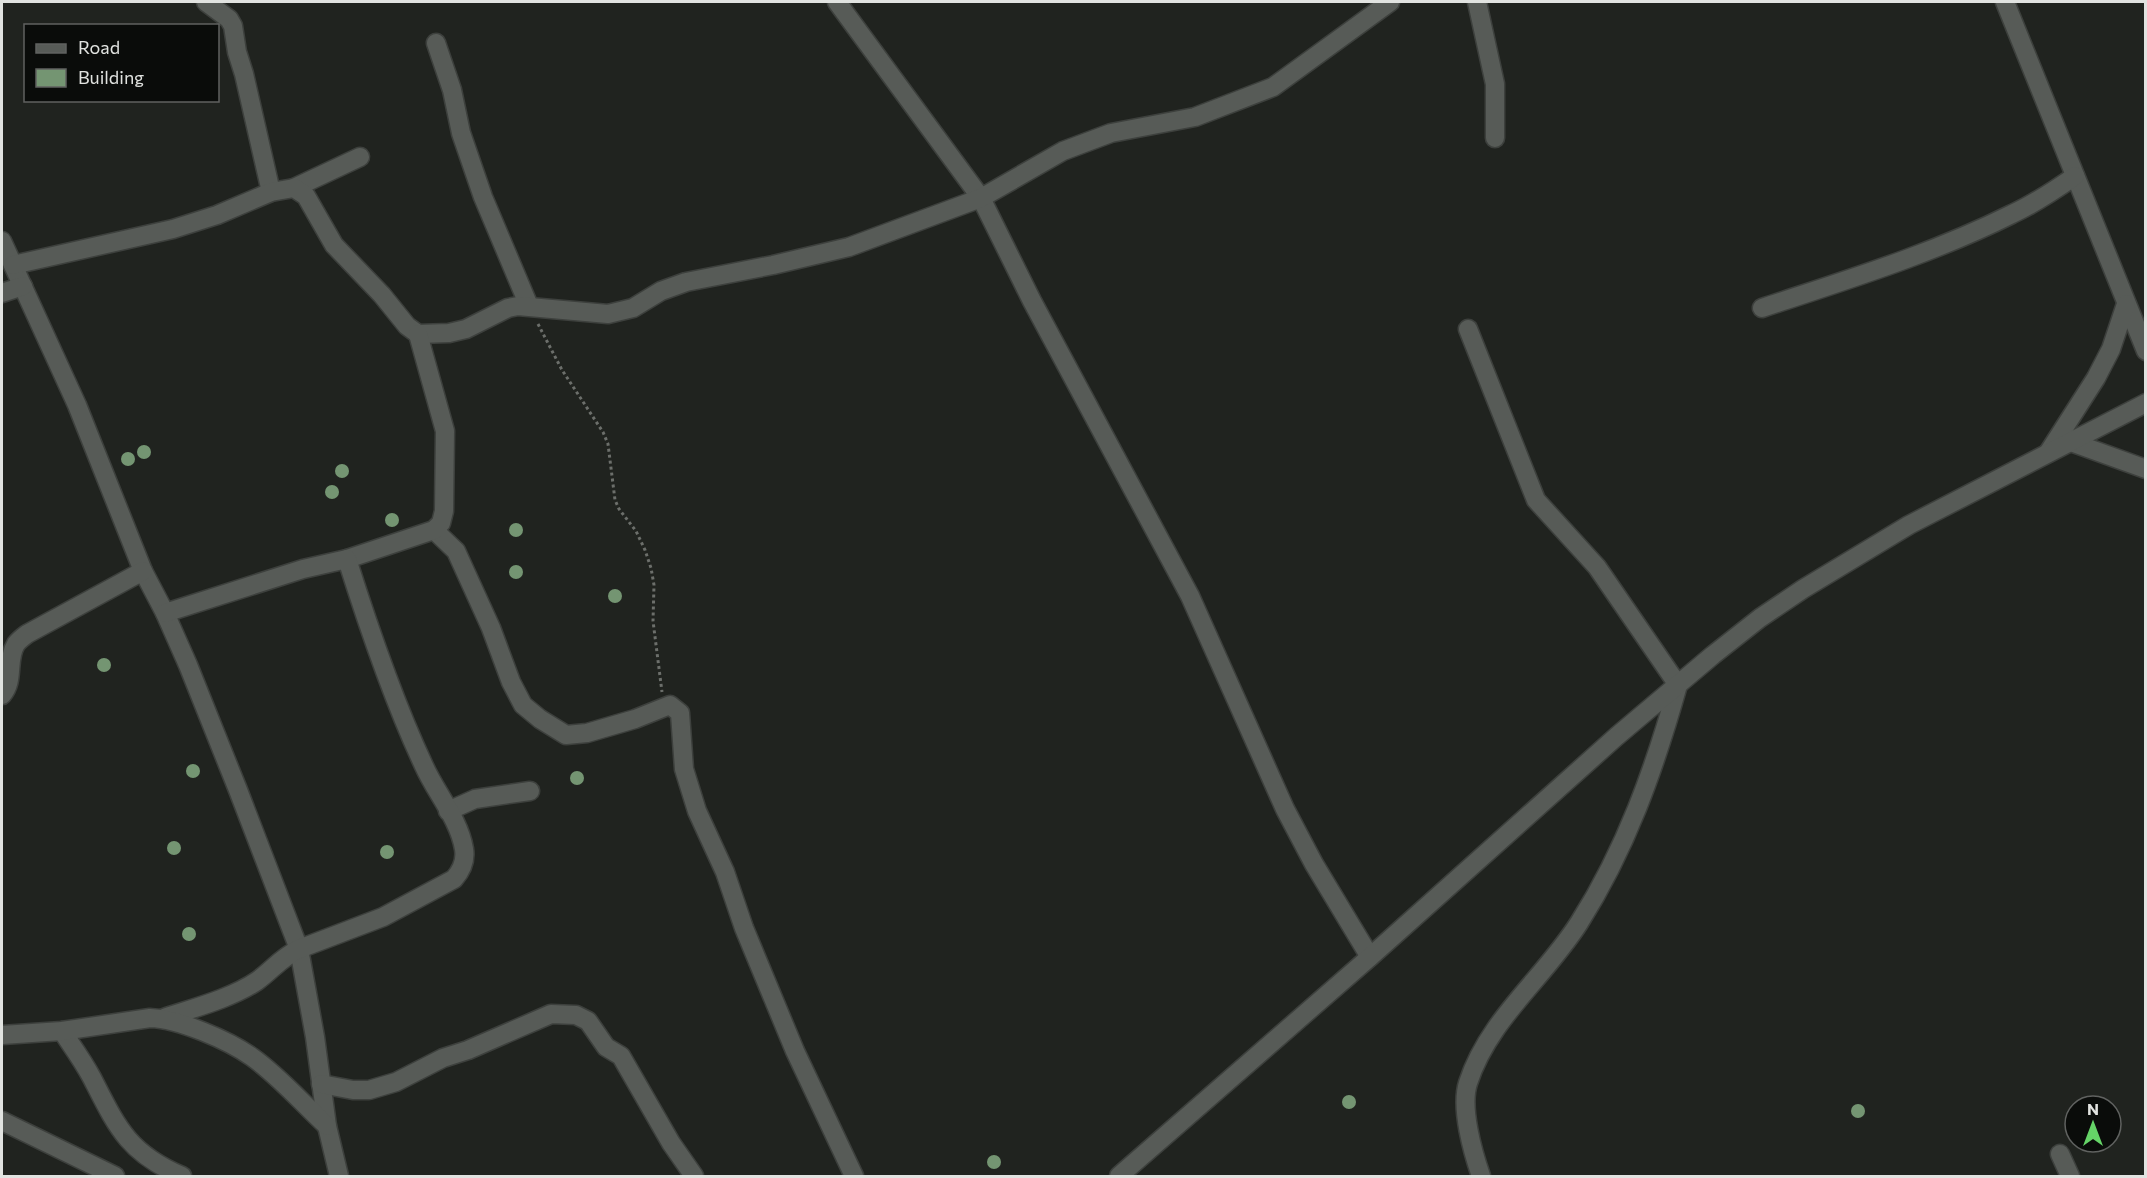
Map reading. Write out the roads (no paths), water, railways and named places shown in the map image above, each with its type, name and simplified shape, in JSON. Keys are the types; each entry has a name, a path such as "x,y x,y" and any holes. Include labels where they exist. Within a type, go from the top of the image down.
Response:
{"street":[{"path":"206,2 228,19 233,26 237,52 271,192"},
{"path":"837,2 981,198 1032,301 1190,596 1285,809 1314,864 1370,957"},
{"path":"294,188 306,196 334,245 382,294 407,326 418,334 449,333 466,329 508,308 529,306 608,314 633,308 661,291 686,282 849,248 981,198 1063,151 1111,133 1196,117 1273,87 1390,2"},
{"path":"1477,2 1495,84 1495,138"},
{"path":"2005,2 2145,351"},
{"path":"436,43 452,90 461,132 483,197 529,306"},
{"path":"13,265 173,230 217,215 271,192 294,188 360,157"},
{"path":"1762,308 1884,267 1953,240 2012,214 2075,176"},
{"path":"2,241 77,405 143,571 165,613 238,790 299,949 315,1037 327,1126 339,1176"},
{"path":"2,293 23,286"},
{"path":"2048,453 2096,378 2111,349 2126,304"},
{"path":"1468,329 1536,500 1597,567 1678,685 1631,826 1607,876 1577,926 1498,1026 1478,1057 1467,1086 1467,1115 1472,1149 1481,1176"},
{"path":"165,613 303,569 347,559 434,530 441,523 444,511 445,431 418,334"},
{"path":"1119,1176 1370,957 1617,736 1751,625 1803,589 1909,525 2145,403"},
{"path":"2071,442 2145,469"},
{"path":"434,530 456,551 491,628 511,682 523,705 540,719 566,735 587,733 634,719 663,706 670,705 680,713 684,769 697,811 725,872 744,928 795,1051 854,1176"},
{"path":"2,1035 62,1031 113,1022 165,1018 235,992 258,980 287,955 383,917 454,879 462,870 464,848 448,811 424,768 399,707 347,559"},
{"path":"2,695 9,683 16,643 27,634 143,571"},
{"path":"448,811 476,799 530,791"},
{"path":"321,1084 353,1090 369,1090 396,1082 443,1058 468,1050 551,1014 576,1015 588,1021 606,1047 621,1056 671,1143 694,1176"},
{"path":"165,1018 214,1037 251,1057 327,1126"},
{"path":"62,1031 90,1075 111,1117 129,1141 146,1157 182,1176"},
{"path":"2,1121 115,1176"},
{"path":"2060,1154 2070,1176"}]}
